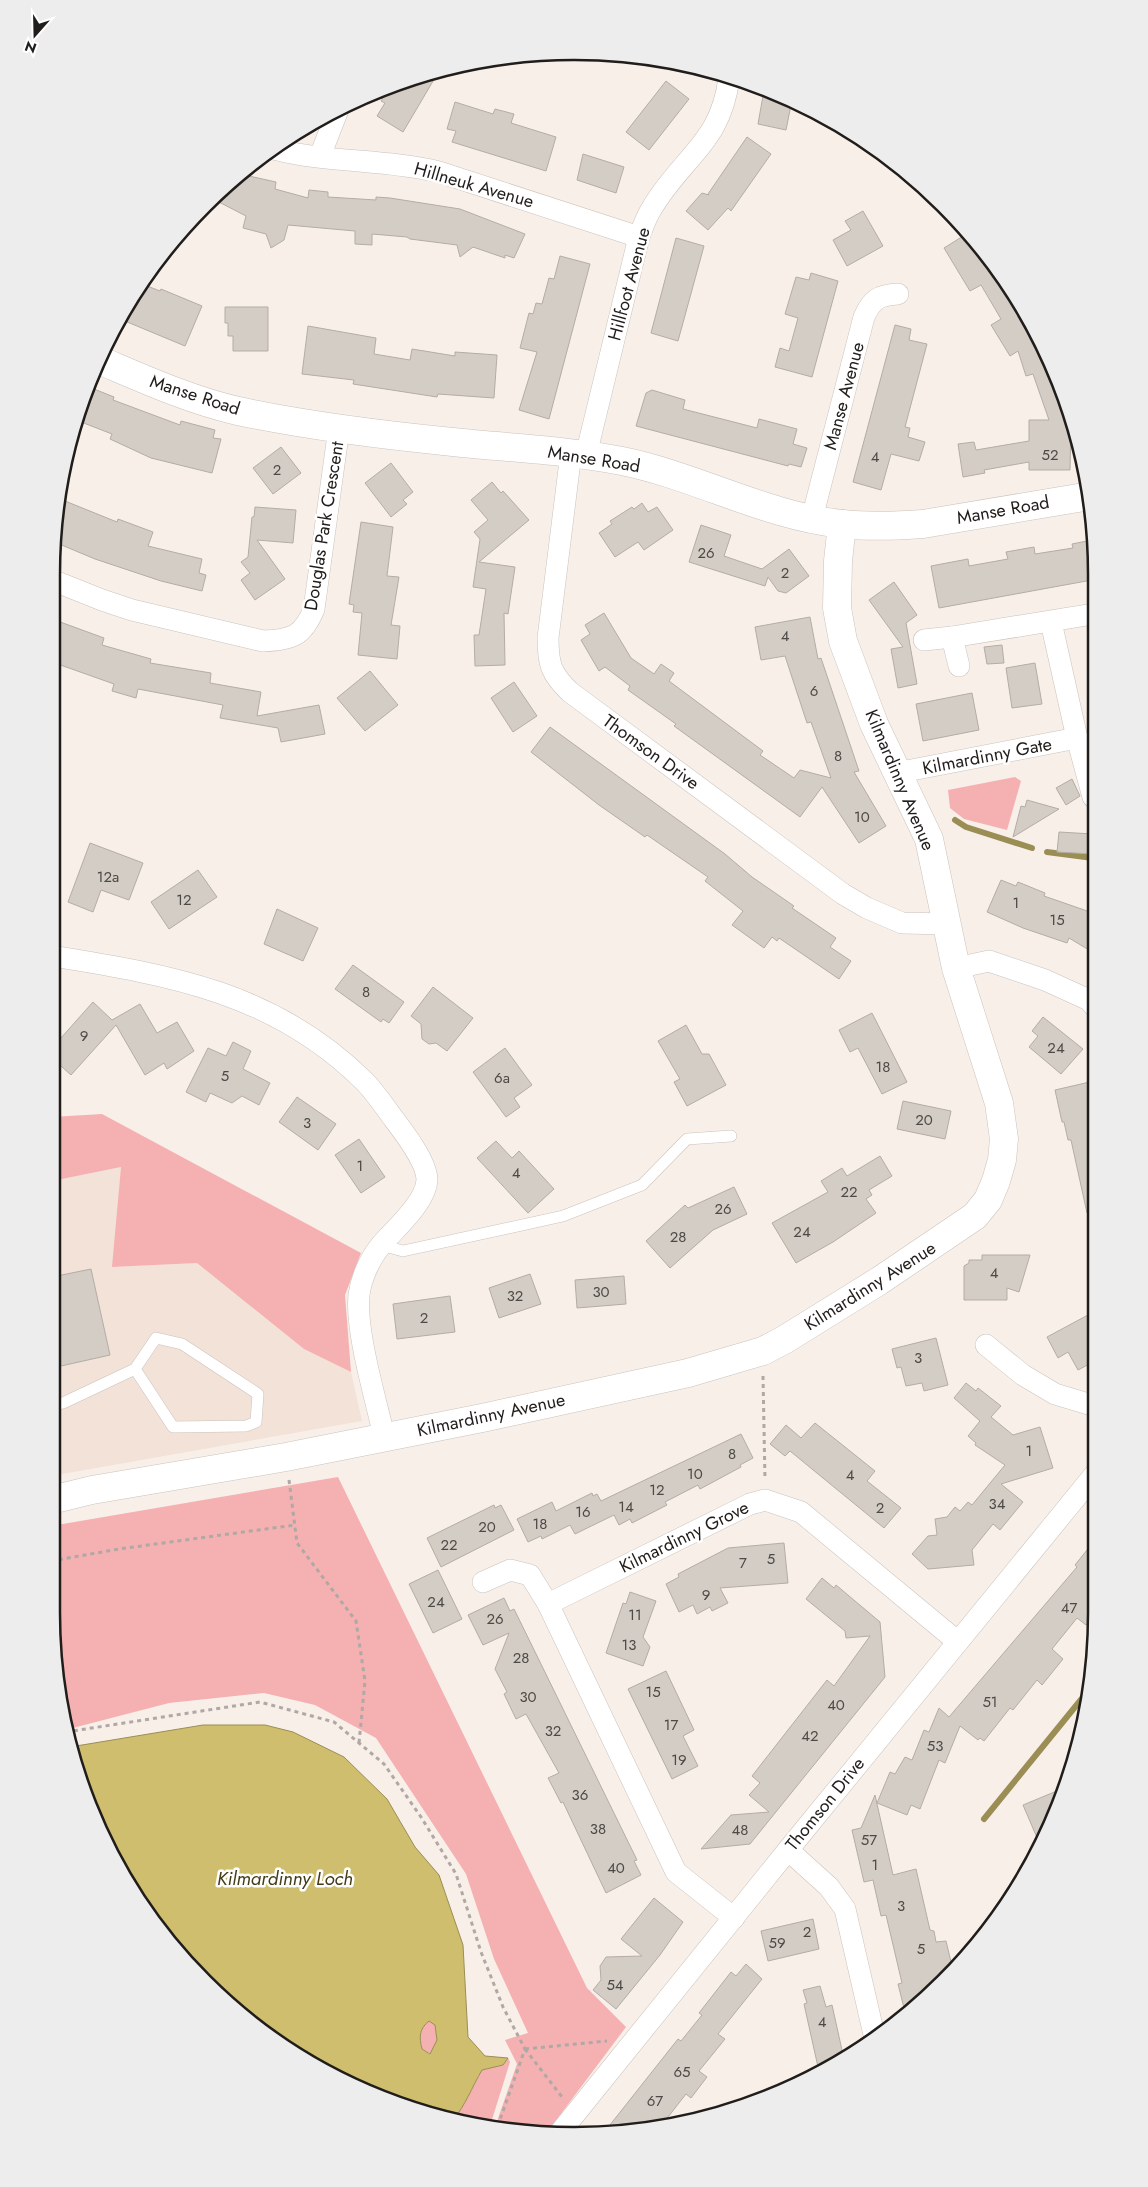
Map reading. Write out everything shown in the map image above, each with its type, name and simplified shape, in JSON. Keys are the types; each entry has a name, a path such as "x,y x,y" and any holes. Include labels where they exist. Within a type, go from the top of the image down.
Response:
{"street":[{"name":"Hillfoot Avenue","path":"579,454 639,237 650,210 658,198 714,131 722,112 728,84"},
{"path":"320,156 334,120"},
{"name":"Hillneuk Avenue","path":"283,150 417,167 439,172 639,237"},
{"name":"Manse Avenue","path":"812,518 864,317 874,300 883,294 898,294"},
{"name":"Manse Road","path":"106,363 166,389 240,411 339,428 451,442 579,454 659,470 777,510 842,524 895,526 923,524 1082,497"},
{"name":"Douglas Park Crescent","path":"60,583 132,610 264,641 282,640 298,634 309,623 314,609 339,428"},
{"name":"Thomson Drive","path":"579,454 548,638 548,658 556,678 570,692 843,894 867,908 902,923 946,924"},
{"name":"Kilmardinny Avenue","path":"60,1498 92,1490 286,1457 482,1418 679,1375 763,1351 800,1330 976,1216 988,1200 996,1181 1004,1146 1000,1103 956,968 929,839 874,724 842,640 838,608 838,561 842,524"},
{"path":"924,640 1051,622 1088,615"},
{"name":"Kilmardinny Gate","path":"1051,622 1088,779"},
{"path":"952,637 959,666"},
{"name":"Kilmardinny Gate","path":"896,773 1077,738"},
{"path":"60,957 132,969 186,982 236,998 280,1017 323,1045 366,1083 409,1138 425,1171 427,1181 407,1220 381,1245 367,1269 359,1297 360,1322 384,1436"},
{"path":"956,968 989,961 1045,980 1088,1000"},
{"path":"986,1345 1023,1375 1054,1394 1088,1404"},
{"name":"Thomson Drive","path":"565,2127 1088,1483"},
{"name":"Kilmardinny Grove","path":"548,1604 750,1504 765,1500 801,1512 958,1642"},
{"path":"483,1582 510,1570 530,1575 548,1604 676,1872 734,1918"},
{"path":"788,1850 828,1887 845,1909 874,2030"}],"lane":[{"path":"381,1245 403,1251 563,1216 642,1185 687,1139 731,1136"},
{"path":"60,1405 135,1369 156,1338 182,1344 258,1394 256,1422 246,1426 173,1427 135,1369"}],"path":[{"path":"763,1351 765,1500"},
{"path":"286,1457 297,1543 356,1621 365,1681 359,1743"},
{"path":"60,1559 119,1549 295,1525"},
{"path":"74,1731 260,1702 334,1722 384,1764 421,1817 456,1874 481,1952 503,2007 525,2049 575,2114"},
{"path":"525,2049 635,2038"},
{"path":"499,2122 525,2049"}],"shaded area":[{"path":"1015,777 1021,781 1007,830 964,819 950,808 948,790"},
{"path":"102,1114 361,1253 345,1295 351,1372 304,1349 197,1263 112,1267 121,1167 60,1179 60,1117"},
{"path":"121,1167 113,1267 197,1263 304,1349 351,1372 362,1421 60,1474 60,1179"},
{"path":"338,1477 587,1988 626,2027 551,2126 497,2121 517,2064 505,2040 528,2033 494,1959 466,1874 376,1738 315,1705 264,1693 169,1703 74,1728 64,1680 61,1647 60,1524"},
{"path":"429,2021 435,2025 437,2040 431,2054 422,2049 420,2041 422,2030"},
{"path":"508,2058 510,2062 492,2120 458,2113 482,2070 503,2065"}],"water":[{"name":"Kilmardinny Loch","path":"203,1725 265,1725 293,1732 344,1757 387,1799 415,1847 439,1875 463,1945 468,2037 485,2056 508,2058 503,2065 482,2070 458,2113 409,2100 377,2088 317,2058 288,2040 235,1999 188,1952 166,1926 129,1870 99,1810 78,1746","holes":["429,2021 435,2025 437,2040 430,2054 422,2049 421,2033 423,2027"]}],"building":[{"path":"434,80 403,132 377,116 385,103 381,101 384,96"},
{"path":"666,81 689,99 649,150 626,132"},
{"path":"763,96 790,108 786,130 758,124"},
{"path":"455,102 493,114 495,109 514,114 511,123 556,137 546,171 452,142 456,131 447,129"},
{"path":"747,137 771,154 731,211 728,208 708,230 686,211 702,193 709,195"},
{"path":"583,154 624,167 616,193 577,180"},
{"path":"249,176 276,182 275,189 308,198 309,190 328,192 328,197 376,200 376,197 390,198 460,209 525,234 514,258 505,255 505,258 473,247 460,257 457,245 410,239 407,237 372,234 372,245 355,244 355,231 288,225 284,240 271,248 266,234 243,228 246,216 220,203"},
{"path":"863,211 883,246 847,266 833,240 851,230 845,221"},
{"path":"962,237 982,261 1019,317 1049,377 1061,409 1071,443 1070,470 1029,470 1029,462 984,470 985,473 963,477 958,444 974,442 976,450 1029,441 1029,420 1049,420 1033,374 1026,376 1018,351 1010,356 991,325 1001,319 981,285 970,291 944,248"},
{"path":"676,238 704,246 678,341 651,333"},
{"path":"560,256 590,264 549,419 519,410 537,352 520,348 529,313 533,314 536,303 542,304 549,278 554,279"},
{"path":"811,273 838,281 812,377 775,367 780,348 789,351 798,318 785,314 796,277 809,280"},
{"path":"148,286 160,291 161,289 202,306 185,346 126,322"},
{"path":"225,307 268,307 268,351 233,351 233,336 228,336 228,323 225,323"},
{"path":"895,325 911,329 909,340 927,344 905,427 910,428 908,437 925,442 919,461 891,454 881,490 853,482"},
{"path":"308,326 376,338 374,354 410,360 412,349 455,356 455,352 497,355 494,398 438,394 437,397 353,384 354,380 302,374"},
{"path":"94,389 114,397 113,400 180,425 181,421 215,430 213,438 221,439 212,473 151,458 110,439 112,434 83,423"},
{"path":"652,390 685,400 683,409 757,428 759,419 797,429 793,444 807,448 801,467 789,464 788,466 636,426 646,393"},
{"path":"281,447 301,473 273,494 253,468"},
{"path":"391,463 413,492 403,500 407,504 391,517 365,483"},
{"path":"492,482 501,493 503,491 529,520 479,562 515,567 508,614 504,613 505,665 475,666 474,635 479,635 486,589 473,587 480,539 474,532 488,520 471,500"},
{"path":"65,501 117,522 118,519 153,532 148,546 202,559 199,573 206,575 202,591 161,581 95,559 61,545"},
{"path":"642,503 648,512 657,507 673,530 644,550 638,542 615,557 599,533 612,524 610,521"},
{"path":"255,507 296,510 293,543 257,540 285,579 255,600 241,580 250,573 241,562 248,557 252,517 254,517"},
{"path":"361,522 393,527 387,576 399,577 391,625 400,626 397,659 358,655 362,613 353,612 354,605 349,604"},
{"path":"701,525 731,535 724,556 762,569 789,549 809,576 786,593 778,591 768,577 765,586 689,562"},
{"path":"1087,541 1088,581 939,608 931,566 968,559 969,566 1008,559 1006,552 1034,547 1035,554 1073,548 1072,544"},
{"path":"894,582 917,615 906,623 917,684 898,688 891,649 903,647 869,600"},
{"path":"604,613 631,658 654,674 661,664 674,673 669,681 763,751 760,755 794,778 800,770 831,778 811,722 807,723 785,656 761,660 755,627 810,617 818,659 821,658 859,771 854,772 886,826 859,843 822,787 800,817 674,726 676,724 628,690 630,686 605,667 599,671 581,640 590,634 585,625"},
{"path":"60,622 104,638 102,645 151,659 150,663 211,673 210,683 261,692 257,716 319,705 325,734 281,742 278,728 220,718 223,705 138,689 136,698 112,691 114,684 60,665"},
{"path":"1002,645 1004,663 987,664 984,647"},
{"path":"1035,663 1042,704 1012,708 1006,668"},
{"path":"370,671 398,705 365,731 337,698"},
{"path":"514,682 537,716 513,732 491,698"},
{"path":"972,693 979,730 923,741 916,704"},
{"path":"550,727 725,854 752,877 794,906 792,908 836,938 830,947 851,961 839,979 779,938 777,941 772,937 764,948 732,925 743,911 705,881 708,877 599,805 531,752"},
{"path":"1072,779 1080,796 1066,805 1056,788"},
{"path":"1027,800 1059,809 1013,837 1021,806 1025,807"},
{"path":"1059,832 1088,834 1088,854 1057,852"},
{"path":"90,843 143,863 129,900 101,890 93,912 68,902"},
{"path":"198,870 217,897 169,929 151,902"},
{"path":"1001,880 1016,886 1018,882 1045,893 1044,896 1088,911 1088,949 1069,938 1067,943 1023,928 987,912"},
{"path":"277,909 318,928 303,961 264,944"},
{"path":"353,965 404,1002 389,1023 383,1019 381,1022 335,989"},
{"path":"433,987 473,1018 447,1051 436,1043 429,1044 422,1039 421,1024 411,1016"},
{"path":"93,1002 112,1020 140,1004 157,1033 177,1022 194,1051 167,1069 164,1063 145,1075 116,1025 71,1075 60,1065 60,1039"},
{"path":"872,1013 907,1082 882,1094 858,1048 850,1052 839,1030"},
{"path":"1043,1017 1083,1049 1061,1074 1029,1047 1038,1036 1032,1031"},
{"path":"686,1025 702,1054 709,1054 726,1085 687,1106 674,1082 680,1079 658,1041"},
{"path":"233,1042 251,1051 243,1069 270,1083 259,1105 242,1096 232,1103 210,1093 206,1102 186,1092 208,1048 226,1056"},
{"path":"505,1048 532,1085 514,1098 520,1107 506,1117 473,1072"},
{"path":"1088,1082 1088,1213 1071,1140 1068,1140 1064,1122 1062,1122 1055,1090"},
{"path":"297,1097 336,1124 318,1150 279,1122"},
{"path":"903,1101 951,1111 945,1139 897,1129"},
{"path":"359,1139 385,1177 361,1193 335,1155"},
{"path":"496,1141 512,1158 519,1151 554,1189 528,1213 477,1158"},
{"path":"880,1156 892,1176 869,1190 872,1195 866,1199 876,1213 833,1242 796,1263 772,1223 828,1192 821,1181 842,1168 847,1176"},
{"path":"734,1187 747,1214 713,1230 670,1268 646,1241 685,1205 688,1208"},
{"path":"982,1255 1030,1255 1019,1292 1007,1288 1007,1300 964,1300 964,1266 969,1263 969,1260 982,1260"},
{"path":"91,1269 110,1355 60,1366 60,1275"},
{"path":"530,1274 541,1304 499,1318 489,1288"},
{"path":"624,1276 626,1304 577,1308 575,1280"},
{"path":"450,1296 455,1332 397,1339 393,1304"},
{"path":"1088,1315 1088,1365 1078,1370 1068,1352 1058,1358 1047,1337"},
{"path":"936,1338 948,1385 924,1391 922,1383 906,1386 901,1367 897,1368 892,1349"},
{"path":"966,1383 976,1391 978,1388 1001,1406 991,1417 1013,1435 1040,1427 1053,1468 1001,1484 1023,1502 1000,1530 993,1524 972,1550 974,1565 928,1569 912,1554 928,1536 937,1535 935,1519 947,1517 955,1507 960,1511 968,1502 972,1505 1005,1465 975,1445 976,1443 968,1436 980,1421 954,1398"},
{"path":"815,1423 875,1471 867,1481 901,1508 884,1528 790,1451 785,1456 770,1444 786,1425 801,1438"},
{"path":"741,1434 753,1458 740,1465 741,1467 700,1489 698,1485 665,1502 667,1505 632,1523 630,1519 619,1525 614,1515 575,1534 570,1525 542,1539 541,1536 528,1542 517,1519 552,1502 556,1511 592,1493 593,1496 597,1494 601,1501"},
{"path":"494,1505 495,1508 501,1505 514,1530 441,1567 427,1538"},
{"path":"784,1543 788,1583 720,1588 728,1603 712,1611 710,1607 697,1614 693,1605 679,1612 666,1584 679,1577 678,1574 728,1548"},
{"path":"1088,1549 1088,1623 1086,1625 1077,1618 1052,1649 1063,1659 1042,1685 1037,1680 1013,1710 1010,1708 984,1741 980,1738 978,1740 960,1726 945,1763 939,1760 920,1809 911,1805 907,1815 877,1803 890,1772 895,1774 905,1757 912,1760 924,1730 929,1732 939,1708 949,1717 1077,1567 1075,1565"},
{"path":"438,1570 462,1619 433,1633 409,1584"},
{"path":"822,1578 834,1588 836,1585 880,1622 885,1677 750,1844 701,1849 731,1815 769,1812 749,1795 760,1783 752,1776 827,1680 834,1686 870,1636 846,1638 845,1631 806,1599"},
{"path":"630,1592 656,1601 643,1637 650,1647 643,1666 606,1653 623,1603 626,1604"},
{"path":"504,1598 510,1611 514,1609 637,1860 634,1861 641,1875 606,1893 563,1802 561,1803 548,1778 559,1773 526,1714 516,1719 504,1694 507,1692 495,1669 509,1633 483,1645 468,1615"},
{"path":"666,1671 694,1730 683,1736 698,1766 672,1779 628,1689"},
{"path":"1056,1791 1037,1837 1023,1805"},
{"path":"875,1795 893,1875 916,1869 930,1930 934,1931 936,1942 946,1941 951,1961 904,2007 898,1984 902,1983 886,1915 881,1916 873,1880 864,1882 852,1830 861,1828"},
{"path":"654,1898 683,1922 660,1955 616,2009 593,1990 601,1980 600,1966 606,1957 642,1956 621,1939"},
{"path":"813,1919 819,1949 768,1961 761,1931"},
{"path":"746,1964 762,1979 718,2034 725,2039 699,2071 707,2077 691,2098 686,2094 667,2118 609,2126 678,2039 681,2041 702,2015 699,2013 731,1972 736,1976"},
{"path":"820,1986 826,2007 832,2005 842,2051 818,2065 804,2004 807,2003 803,1990"}],"waterway":[{"path":"955,820 966,827 1032,848"},
{"path":"1047,852 1088,857"},
{"path":"984,1819 1080,1701"}]}
